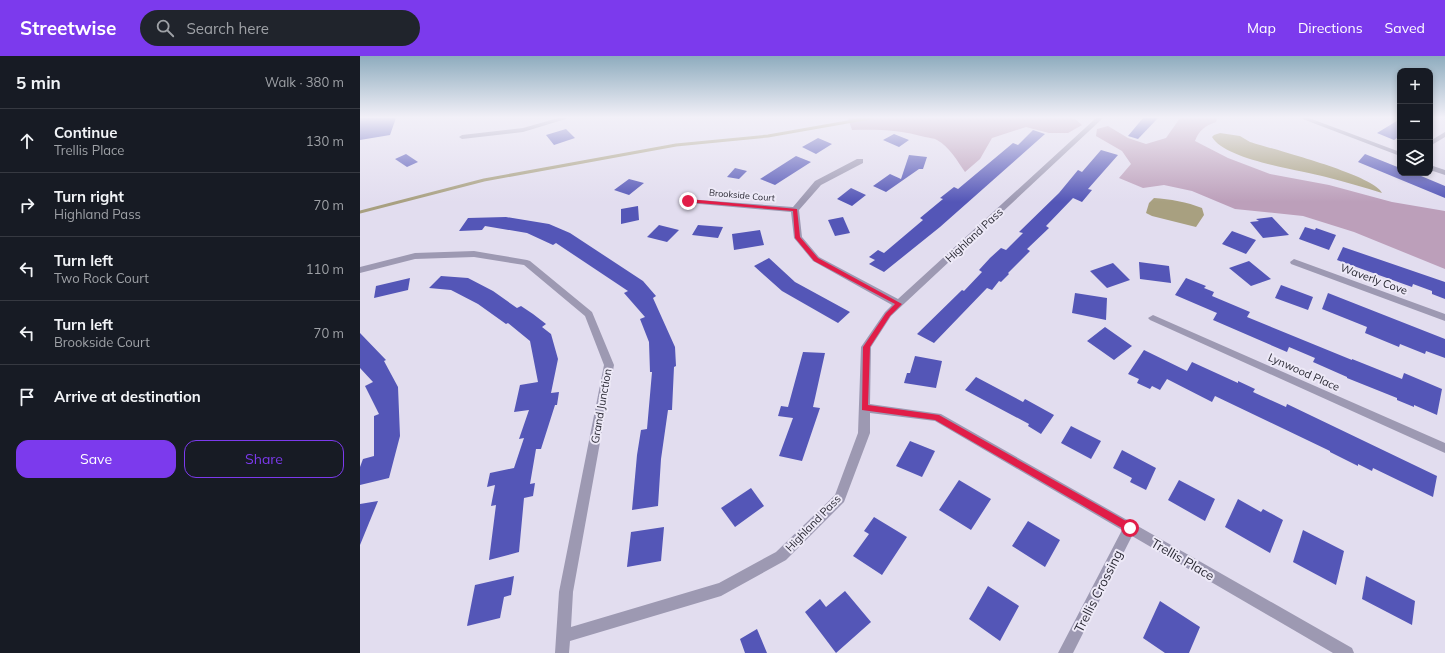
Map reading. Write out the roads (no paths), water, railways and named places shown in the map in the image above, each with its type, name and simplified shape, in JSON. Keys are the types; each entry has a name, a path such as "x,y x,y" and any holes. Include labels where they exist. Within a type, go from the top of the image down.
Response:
{"street":[{"name":"Highland Pass","path":"563,636 721,589 781,556 840,498 864,433 866,347 888,314 1070,146"},
{"path":"1378,146 1397,153"},
{"path":"860,161 818,184 795,210 798,238 816,259 899,304"},
{"path":"1433,167 1445,173"},
{"name":"Brookside Court","path":"688,201 795,210"},
{"name":"Grand Junction","path":"360,270 416,256 474,254 527,263 589,314 609,365 566,592 562,653"},
{"name":"Waverly Cove","path":"1294,262 1445,318"},
{"name":"Lynwood Place","path":"1153,318 1445,448"},
{"name":"Trellis Place","path":"865,408 937,417 1347,653"},
{"name":"Trellis Crossing","path":"1065,653 1130,528"}],"waterway":[{"path":"360,212 484,180 671,146"}]}
